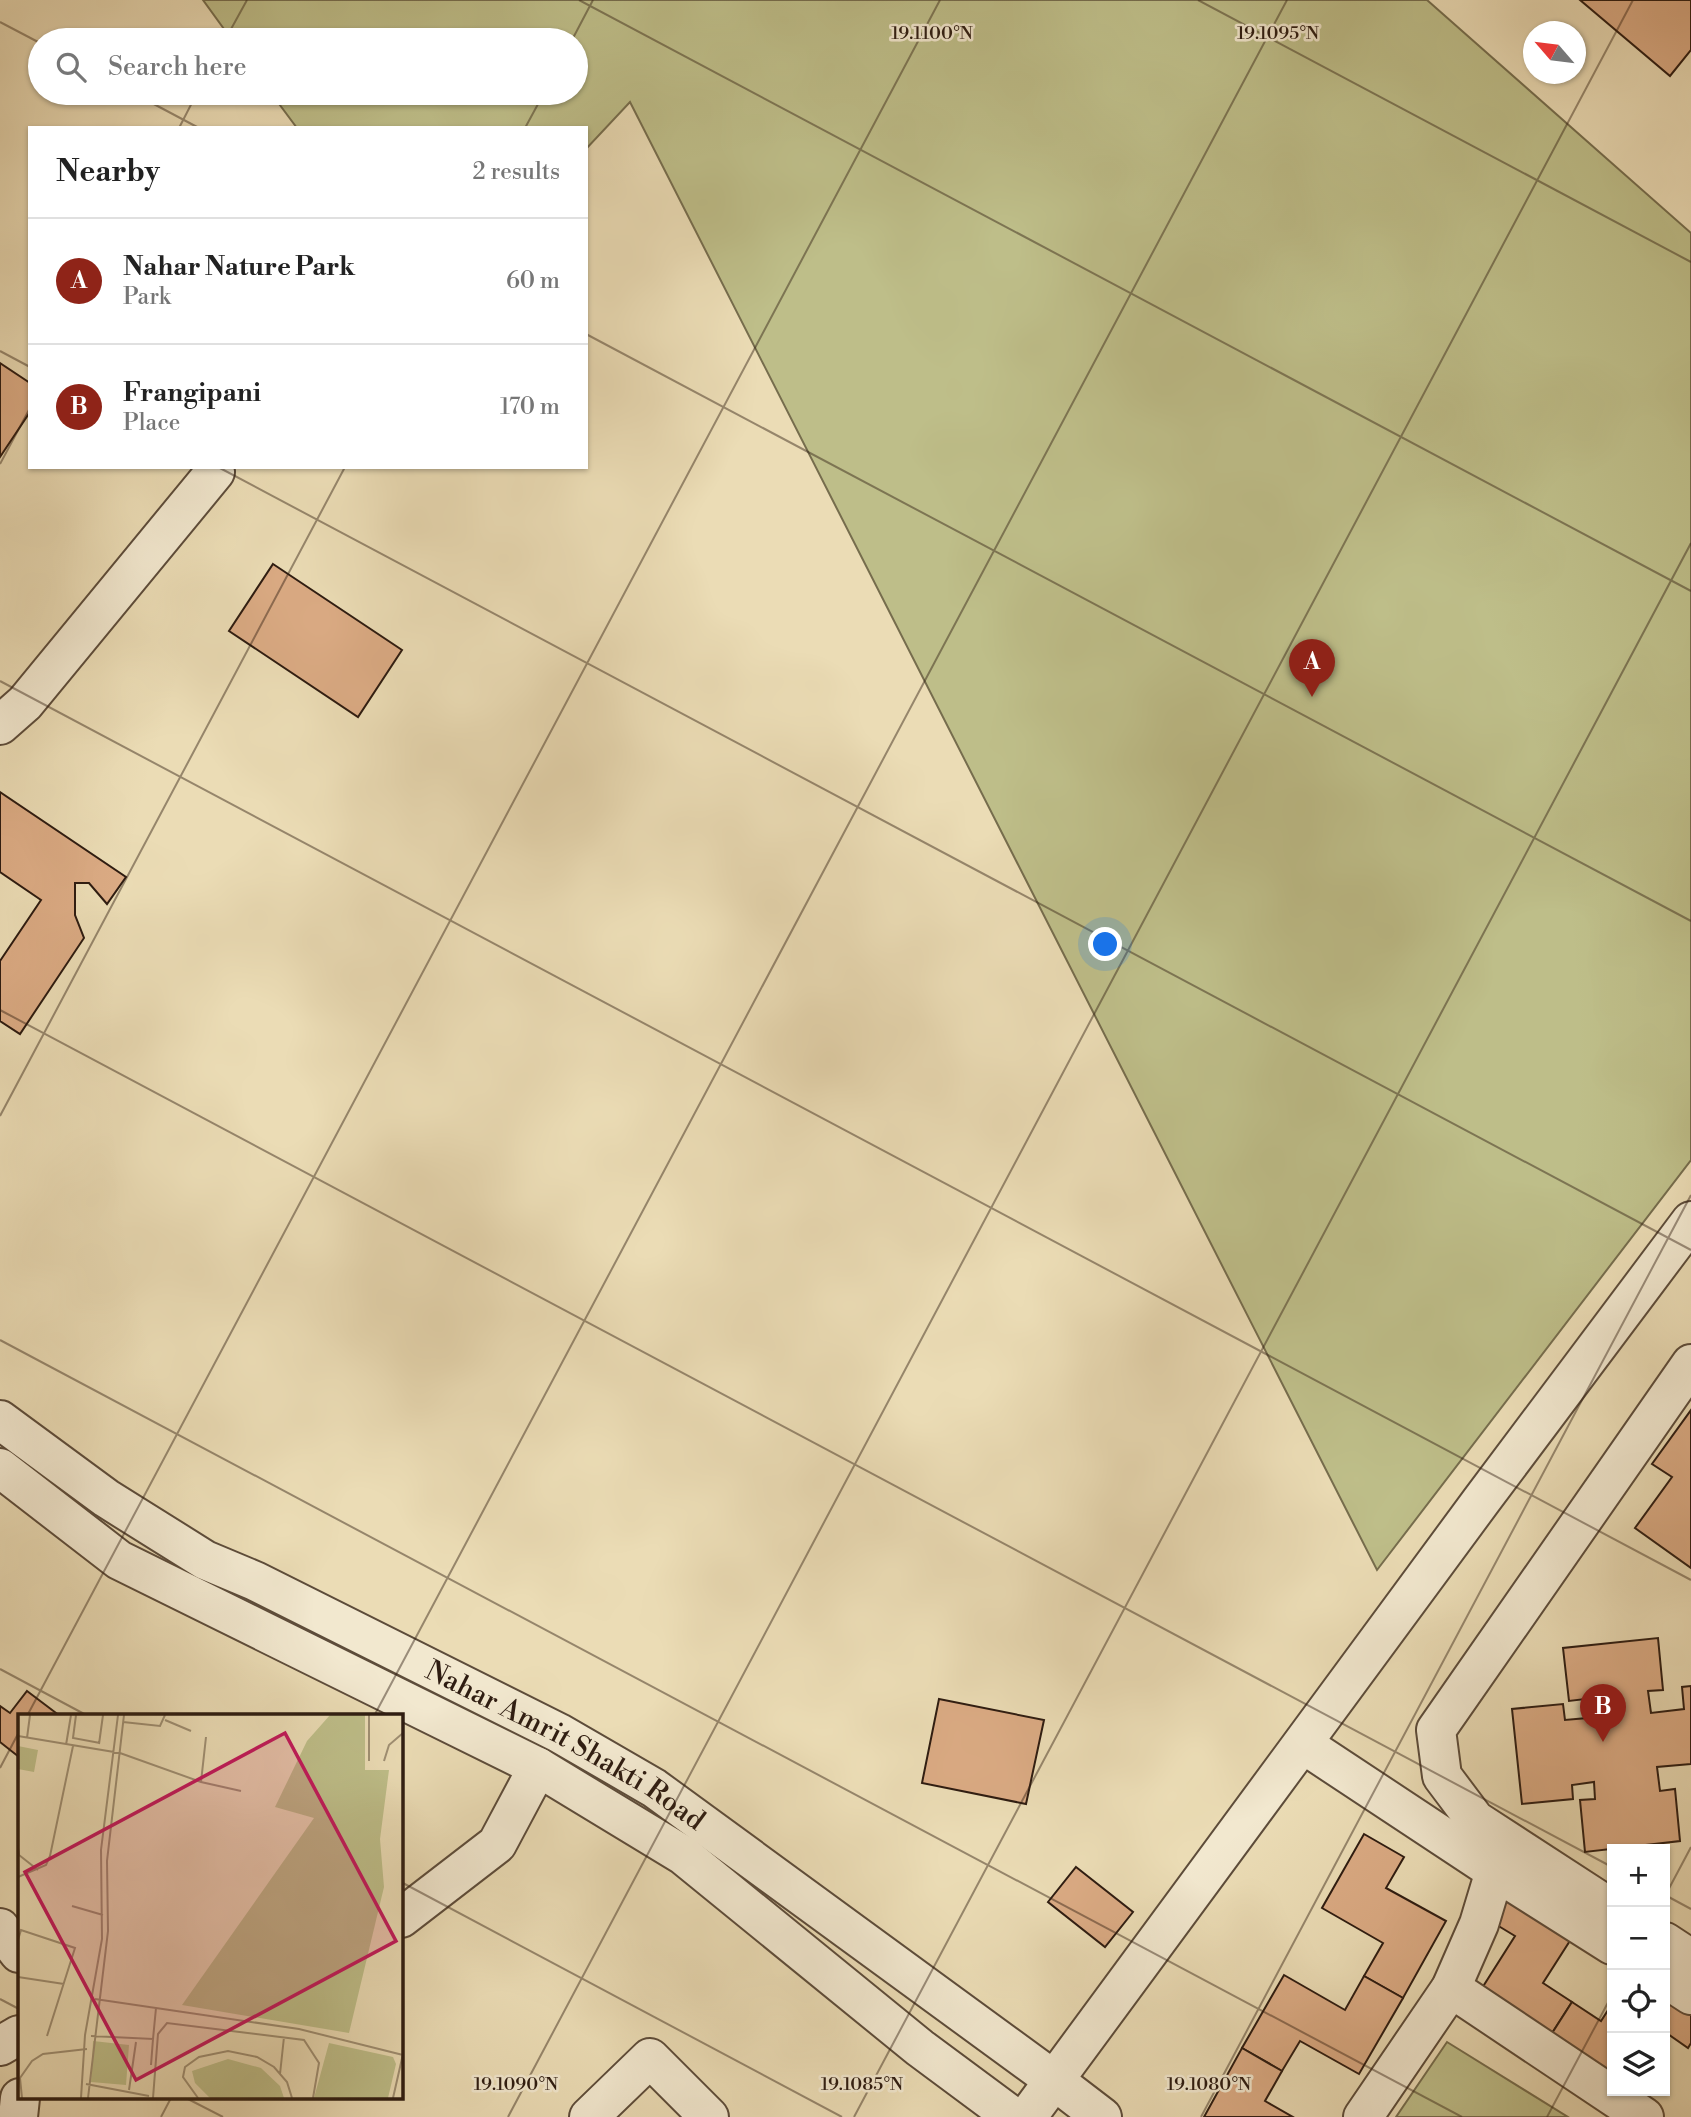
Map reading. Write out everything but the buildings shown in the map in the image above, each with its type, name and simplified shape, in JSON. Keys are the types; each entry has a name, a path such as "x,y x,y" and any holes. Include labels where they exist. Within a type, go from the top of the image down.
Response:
{"street":[{"path":"8,704 215,472"},
{"path":"1027,2117 1481,1501 1685,1242"},
{"path":"1609,1907 1475,1820 1442,1776 1436,1730 1691,1364"},
{"name":"Nahar Amrit Shakti Road","path":"0,1420 106,1498 205,1560 255,1581 559,1733 654,1788 1102,2117"},
{"name":"Nahar Amrit Shakti Road","path":"0,1468 119,1560 538,1767 683,1854 920,2048 1013,2117"},
{"path":"186,1593 205,1560"},
{"path":"1303,1744 1607,1942"},
{"path":"402,1917 498,1844 538,1767"},
{"path":"1363,2117 1451,1987 1479,1924 1495,1871"},
{"path":"0,1928 18,1952"},
{"path":"1670,1945 1691,1959"},
{"path":"1670,1981 1691,1995"},
{"path":"1451,1987 1644,2117"},
{"path":"0,2046 18,2036"},
{"path":"589,2117 650,2059 709,2117"}],"green space":[{"path":"203,0 1427,0 1691,233 1691,1160 1377,1570 630,102 588,147 588,126 296,126 280,105 588,105 588,28 223,28"},
{"path":"1447,2042 1568,2117 1396,2117"}],"place":[{"name":"Nahar Nature Park","path":"1312,697"},
{"name":"Frangipani","path":"1603,1742"}]}
